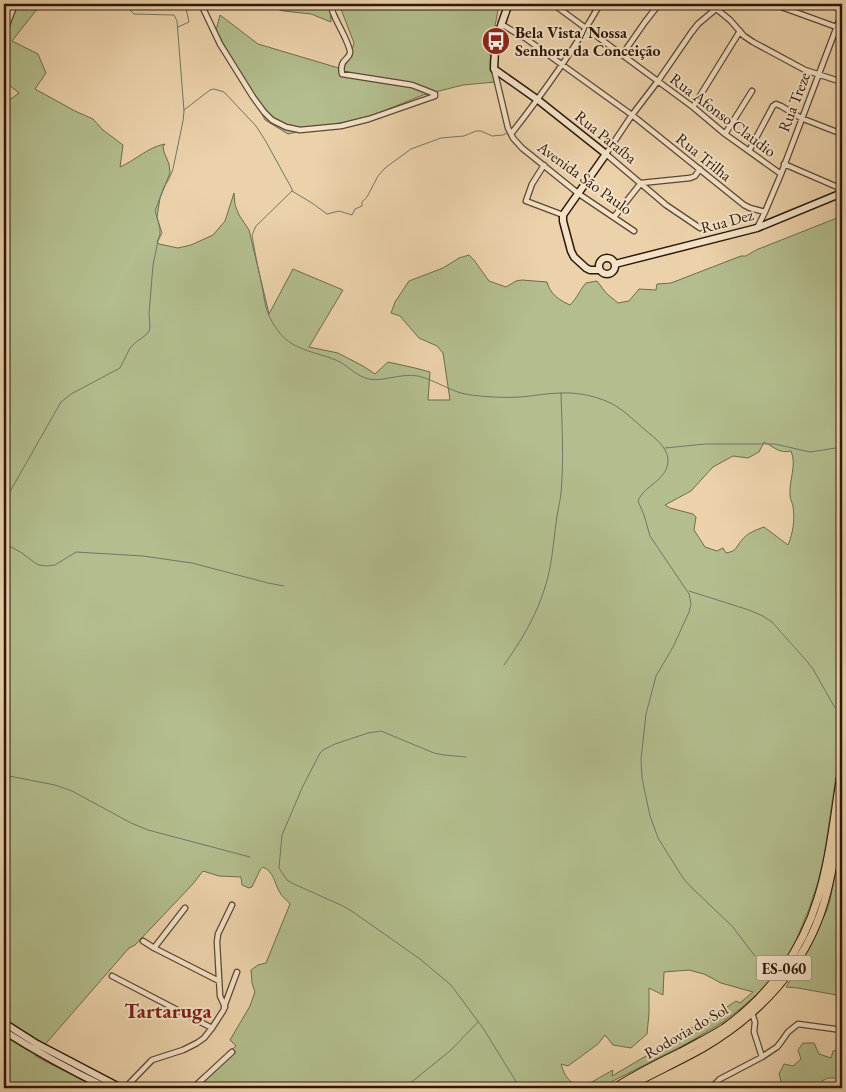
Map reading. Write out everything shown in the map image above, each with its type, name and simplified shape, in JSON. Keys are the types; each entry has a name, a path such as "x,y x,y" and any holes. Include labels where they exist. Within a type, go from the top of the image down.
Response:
{"main road":[{"name":"Rodovia do Sol","path":"614,1088 723,1028 754,1004 778,977 807,929 819,896 829,852 842,767"},
{"name":"Rodovia do Sol","path":"626,1088 704,1047 732,1029 766,1000 793,968 807,945 823,908 842,810"}],"street":[{"path":"4,33 15,4"},
{"path":"201,4 220,44 253,97 272,120 286,127 300,130 346,125 435,96 435,94 412,85 342,74 342,62 349,55 350,51 333,13 331,4"},
{"name":"Avenida São Paulo","path":"509,4 498,34 494,69 511,134 522,148 578,194 634,231"},
{"name":"Rua Afonso Claudio","path":"553,4 781,174"},
{"path":"511,134 562,66 600,4"},
{"path":"622,55 659,4"},
{"path":"714,4 748,39 806,70 842,82"},
{"path":"773,4 840,28"},
{"path":"600,270 600,263 604,258 611,258 615,264 614,270 610,273 603,273 600,270 586,268 574,257 563,221 563,215 695,27 717,8"},
{"name":"Rua Treze","path":"757,228 781,174 818,74 840,28 842,13"},
{"name":"Rua Trilha","path":"501,24 526,38 632,116 744,205 765,212"},
{"path":"693,107 740,31"},
{"name":"Rua Paraíba","path":"494,69 538,100 666,205 700,228"},
{"path":"725,134 752,92"},
{"path":"749,151 774,105 778,105 801,118 842,134"},
{"path":"784,164 842,189"},
{"path":"544,165 532,184 526,201 563,215"},
{"path":"614,217 641,183 690,178 695,176 700,169"},
{"name":"Rua Dez","path":"615,264 757,228 842,193"},
{"path":"224,1007 220,996 217,937 232,905"},
{"path":"154,948 185,908"},
{"path":"143,941 219,981"},
{"path":"125,1088 152,1060 183,1050 206,1036 223,1011 237,972"},
{"path":"112,976 212,1028"},
{"path":"752,1013 755,1022 754,1032 762,1057"},
{"path":"4,1023 52,1052 121,1088"},
{"path":"711,1088 723,1077 762,1057 779,1045 788,1032 799,1024 842,1030"},
{"path":"4,1031 56,1062 107,1088"},
{"path":"193,1088 232,1052"}],"green space":[{"path":"10,4 41,4 12,41 38,54 46,73 35,89 93,119 103,130 123,145 120,167 153,148 165,144 163,147 170,173 160,198 157,217 160,229 157,242 159,244 178,248 191,245 213,235 225,221 234,193 235,205 239,215 249,230 269,314 293,269 343,290 309,347 338,353 375,374 388,362 430,372 428,400 450,400 443,353 437,346 419,338 400,316 391,313 395,302 409,281 443,268 459,258 469,255 489,281 506,287 522,280 547,282 550,290 556,296 570,305 586,283 597,281 606,293 618,303 629,301 639,289 656,290 657,284 671,283 741,256 746,256 756,250 842,216 842,737 824,856 818,882 793,948 763,989 723,1022 603,1088 581,1088 188,1088 236,1046 230,1040 250,1006 255,992 251,970 258,965 266,963 290,904 280,893 272,874 263,867 252,887 249,888 242,885 241,877 219,876 203,871 135,945 129,948 35,1056 99,1088 4,1088 4,104 19,93 4,81 4,18","holes":["764,442 780,451 791,451 793,456 790,495 794,521 788,545 764,527 746,535 736,549 730,552 726,553 723,548 717,551 705,547 694,530 696,517 693,514 665,505 691,491 713,467 733,456 748,458 759,452","689,970 704,974 721,983 753,992 740,1003 736,1001 612,1076 613,1070 581,1088 570,1081 561,1064 568,1066 598,1044 605,1035 613,1045 631,1048 647,1034 649,988 663,995 664,972"]},
{"path":"259,4 330,4 331,22 311,14 284,11"},
{"path":"339,4 499,4 490,54 495,82 463,85 423,95 369,117 288,134 265,120 253,95 216,31 220,15 258,44 342,69 351,54 354,43"},
{"path":"842,838 842,996 786,987 798,968 827,910"},
{"path":"803,1043 814,1043 819,1054 831,1058 833,1051 842,1050 842,1078 828,1078 822,1081 819,1088 783,1088 779,1074 784,1064 793,1066 801,1059 798,1050"}],"waterway":[{"path":"4,502 61,402 71,394 120,368 130,348 149,331 153,265 158,241 162,233 155,211 173,169 184,111 177,21 174,15 134,14 128,4"},
{"path":"178,27 189,22 185,4"},
{"path":"589,19 595,4"},
{"path":"184,110 210,90 214,89 224,92 256,126 292,191 327,214 339,211 352,215 355,209 362,206 362,202 385,168 411,149 441,138 464,136 476,131 492,136 503,135 509,132"},
{"path":"292,191 256,226 252,235 267,310 277,330 292,344 340,362 357,374 374,380 411,375 431,380 464,394 525,397 551,393 568,393 597,398 616,406 663,446 668,459 665,472 641,495 638,501 650,536 689,594 691,604 673,647 656,676 646,714 641,759 642,778 650,816 658,838 683,878 732,926 755,956"},
{"path":"504,665 533,618 542,597 549,571 561,497 561,393"},
{"path":"665,448 705,444 775,444 810,452 842,447"},
{"path":"4,543 39,565 55,565 76,552 143,556 192,563 284,586"},
{"path":"689,591 749,610 772,622 813,669 835,708"},
{"path":"466,757 434,753 381,731 368,733 323,750 302,788 282,835 279,868 287,880 353,912 420,959 451,985 483,1028 520,1088"},
{"path":"4,775 55,785 72,791 131,823 148,830 250,857"},
{"path":"404,1088 450,1051 478,1022"}],"place":[{"name":"Bela Vista/Nossa Senhora da Conceição","path":"496,41"}],"district":[{"name":"Tartaruga","path":"168,1010"}]}
